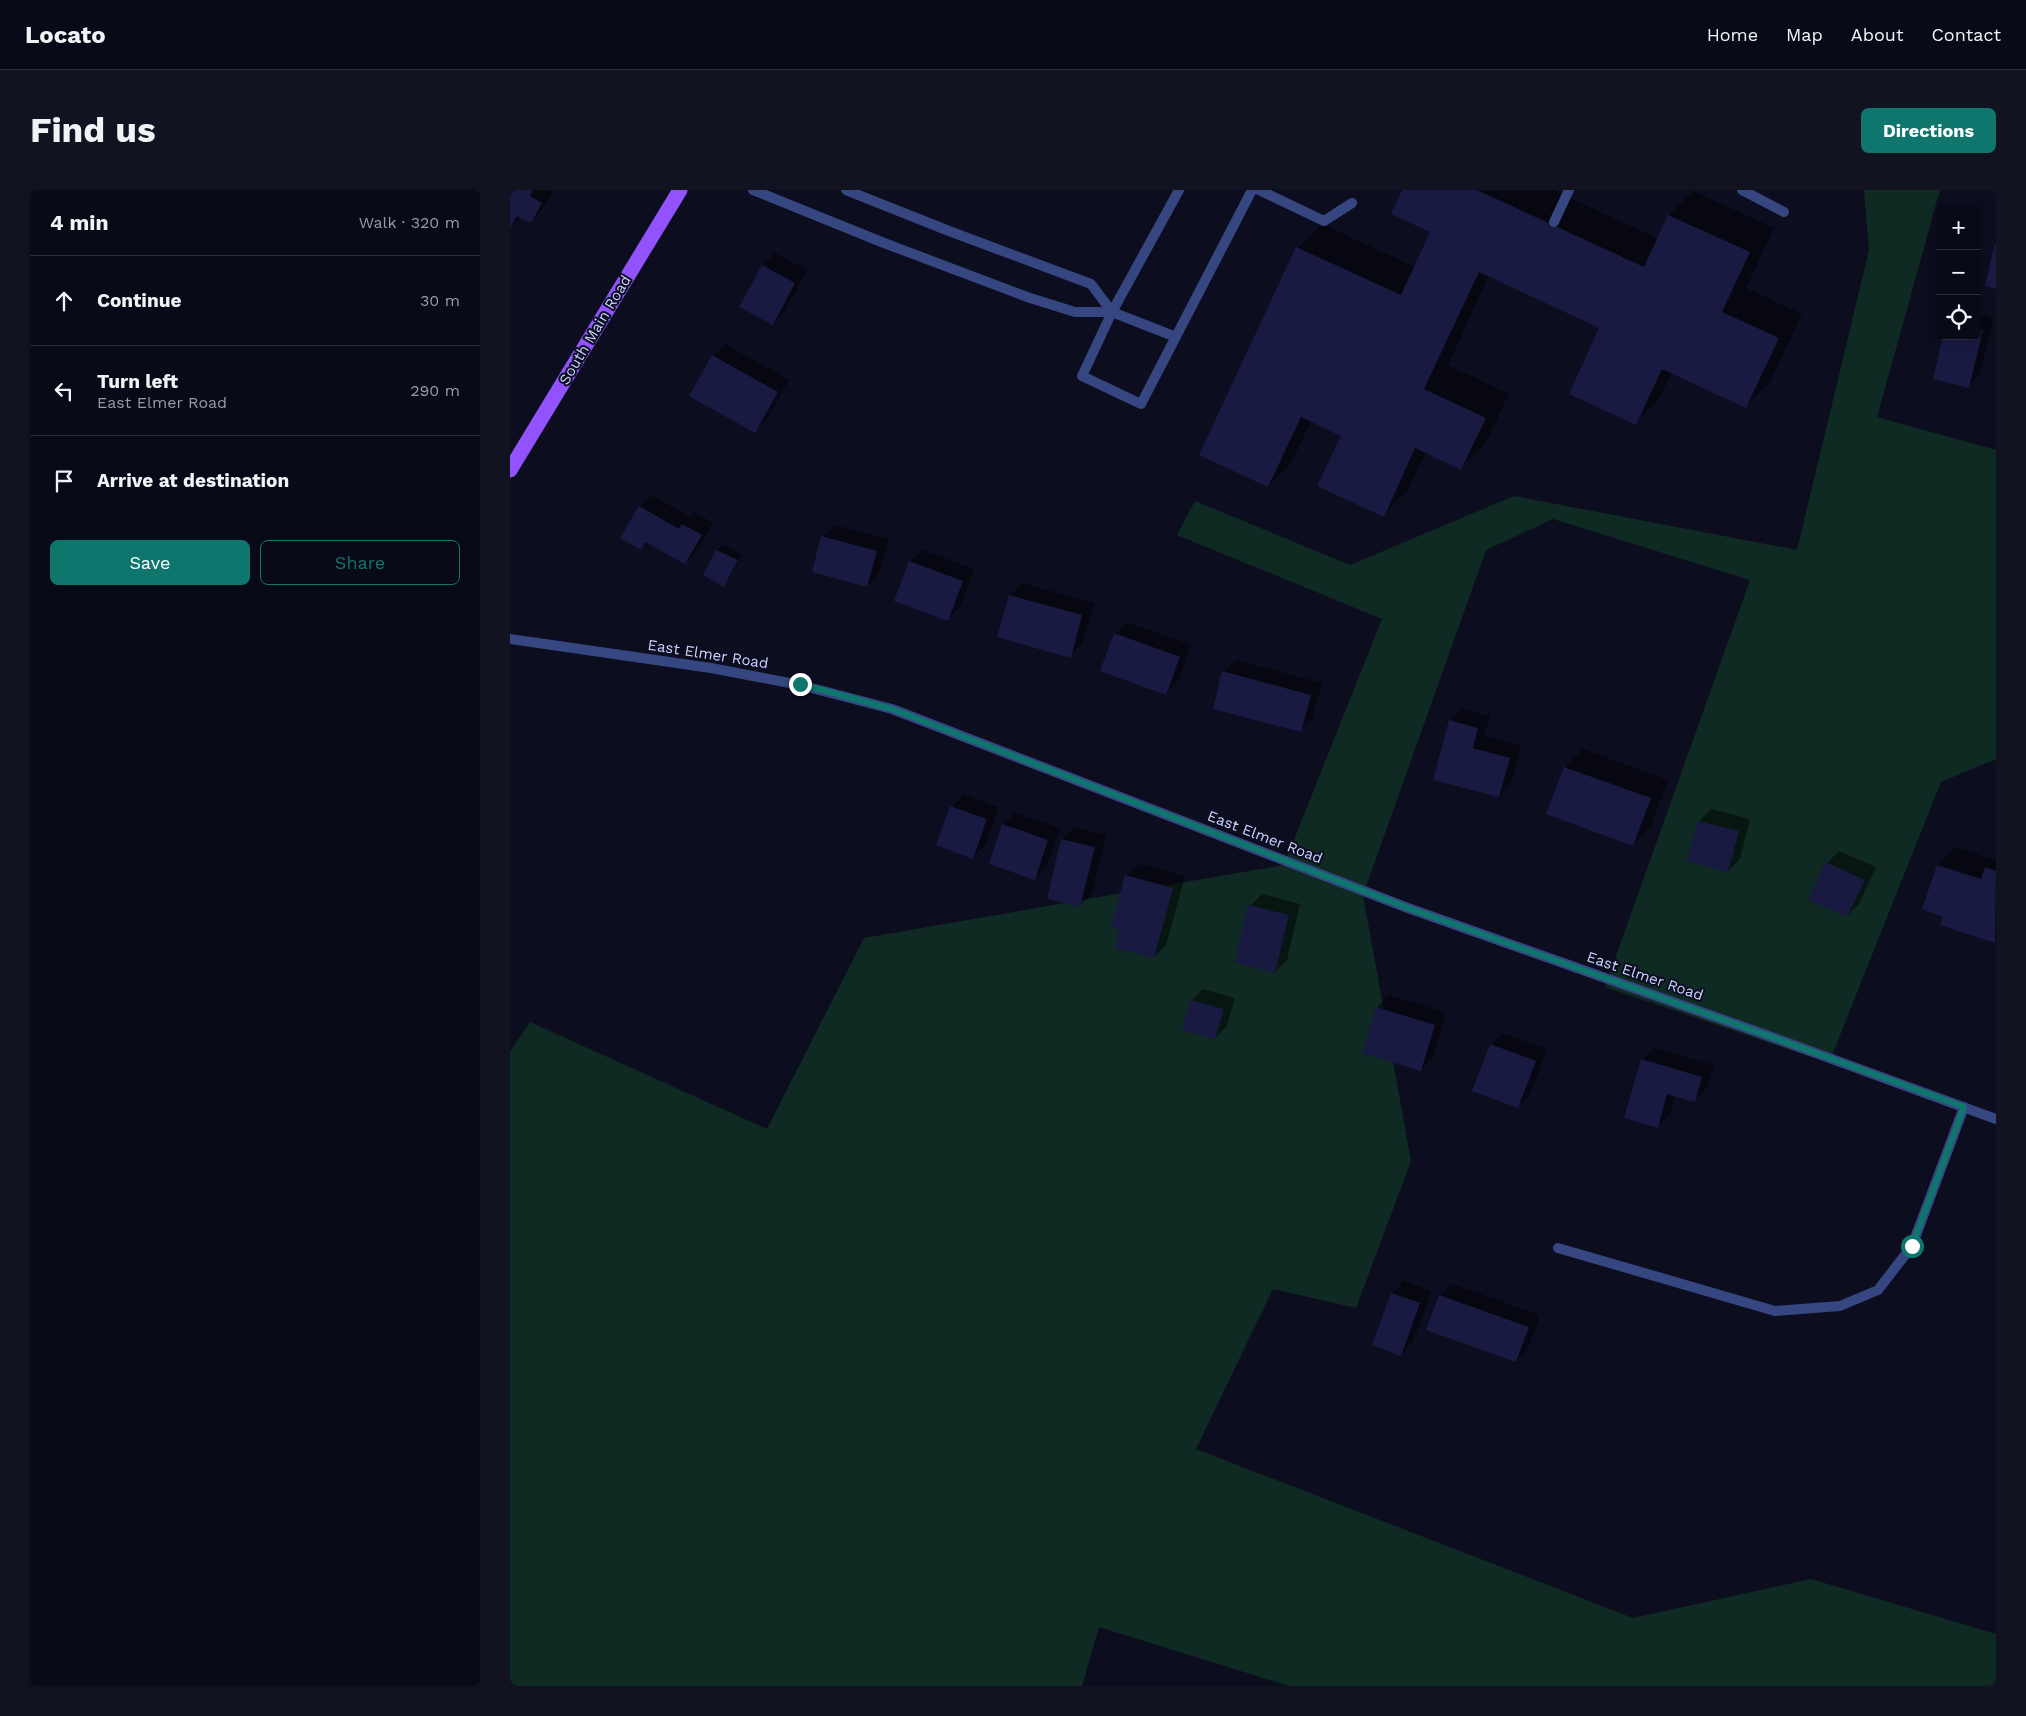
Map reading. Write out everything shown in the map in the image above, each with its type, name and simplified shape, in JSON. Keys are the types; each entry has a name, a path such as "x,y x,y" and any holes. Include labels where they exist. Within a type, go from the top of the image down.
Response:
{"main road":[{"name":"South Main Road","path":"510,470 680,190"}],"street":[{"path":"753,190 884,243 1030,298 1075,312 1112,312 1176,338"},
{"path":"846,190 1090,284 1112,312"},
{"path":"1179,190 1112,312 1082,376 1141,404 1252,190"},
{"path":"1259,190 1324,221 1352,203"},
{"path":"1554,222 1569,190"},
{"path":"1742,190 1784,212"},
{"name":"East Elmer Road","path":"510,639 720,669 800,684 892,709 1408,908 1996,1118"},
{"path":"1558,1248 1775,1311 1840,1306 1878,1290 1912,1246 1964,1107"}],"green space":[{"path":"1864,190 1940,190 1877,417 1996,450 1996,759 1941,782 1829,1063 1605,987 1750,580 1553,519 1486,550 1363,895 1411,1161 1356,1308 1273,1289 1196,1449 1633,1618 1811,1579 1996,1634 1996,1686 1289,1686 1099,1627 1082,1686 510,1686 510,1052 530,1022 767,1129 864,938 1284,865 1382,619 1177,535 1195,501 1350,565 1514,496 1797,550 1869,250"}],"building":[{"path":"510,190 533,190 530,196 542,203 531,223 517,216 510,228"},
{"path":"1402,190 1477,190 1644,267 1668,215 1750,252 1722,312 1779,338 1746,408 1662,369 1636,425 1569,394 1599,328 1479,272 1424,389 1486,418 1461,470 1415,448 1384,517 1317,486 1341,436 1301,417 1268,487 1199,455 1296,247 1401,295 1430,232 1391,214"},
{"path":"1996,243 1996,289 1985,286"},
{"path":"762,265 795,283 773,325 739,307"},
{"path":"1942,340 1981,340 1969,388 1933,379"},
{"path":"712,355 778,392 755,433 689,396"},
{"path":"639,506 679,529 682,524 702,535 685,564 645,542 641,550 620,538"},
{"path":"821,536 877,551 867,587 812,572"},
{"path":"716,550 738,560 724,587 703,575"},
{"path":"909,561 963,581 948,621 894,601"},
{"path":"1009,595 1082,615 1071,658 997,637"},
{"path":"1114,633 1180,657 1166,695 1100,671"},
{"path":"1222,671 1311,695 1301,732 1213,709"},
{"path":"1449,720 1478,728 1473,748 1510,758 1499,797 1433,780"},
{"path":"1564,767 1651,798 1633,846 1546,814"},
{"path":"950,806 987,819 973,859 936,845"},
{"path":"1698,821 1739,831 1728,872 1687,861"},
{"path":"1002,824 1048,840 1035,880 989,864"},
{"path":"1061,839 1095,847 1080,907 1047,899"},
{"path":"1825,862 1865,880 1847,917 1808,900"},
{"path":"1937,865 1981,879 1985,867 1996,871 1995,943 1940,925 1943,917 1922,909"},
{"path":"1125,875 1173,888 1154,958 1115,948 1119,930 1111,927"},
{"path":"1248,905 1289,915 1275,973 1235,963"},
{"path":"1190,1000 1224,1009 1215,1039 1182,1030"},
{"path":"1376,1007 1435,1025 1421,1071 1362,1053"},
{"path":"1490,1044 1536,1061 1518,1108 1472,1091"},
{"path":"1641,1059 1702,1077 1695,1102 1667,1094 1658,1128 1624,1118"},
{"path":"1391,1293 1420,1303 1401,1356 1372,1345"},
{"path":"1439,1295 1529,1327 1516,1362 1426,1330"}],"route":[{"path":"800,684 892,709 1408,908 1964,1107 1912,1246"}]}
